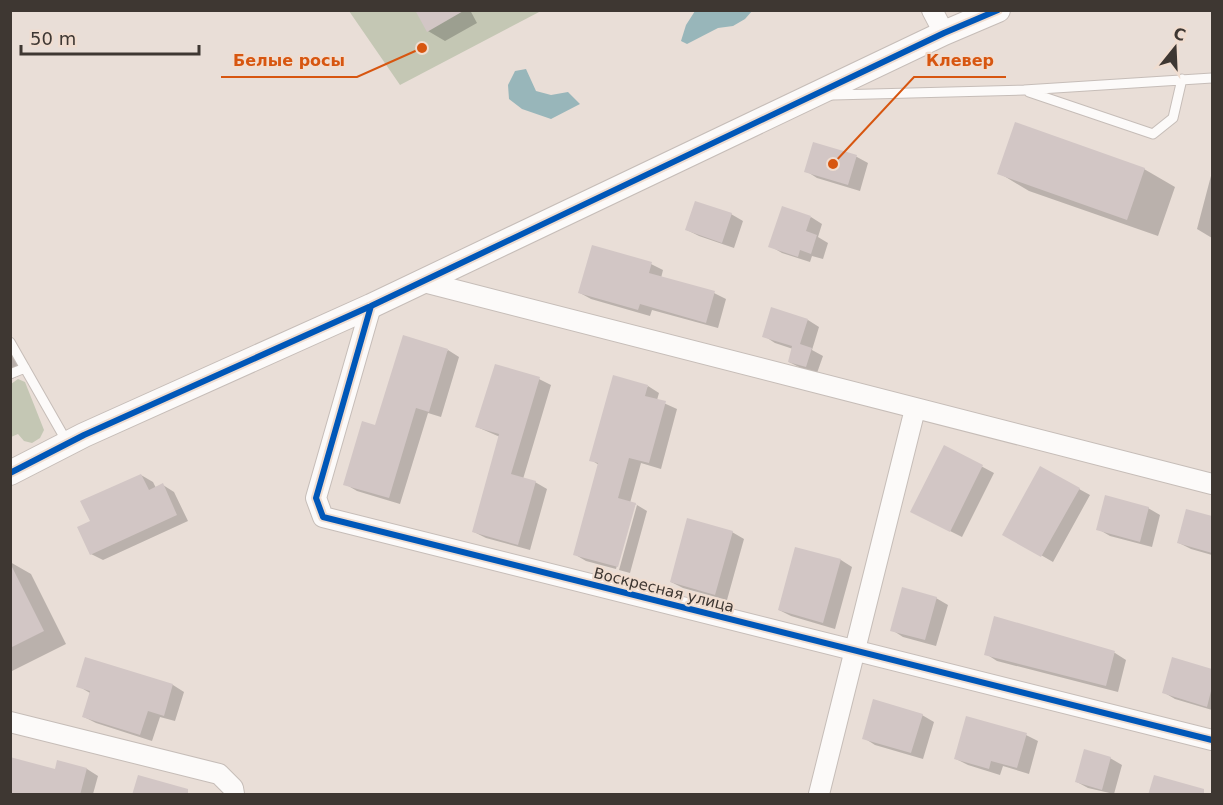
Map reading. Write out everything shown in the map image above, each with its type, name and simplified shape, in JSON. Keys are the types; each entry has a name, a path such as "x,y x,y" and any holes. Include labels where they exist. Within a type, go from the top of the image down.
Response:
{"street":[{"path":"932,10 944,33"},
{"path":"10,473 68,444 371,306 944,33 998,10"},
{"path":"420,281 1212,484"},
{"name":"Воскресная улица","path":"371,306 316,498 323,517 1212,741"},
{"path":"819,795 915,409"},
{"path":"10,722 219,774 233,788 234,795"}],"lane":[{"path":"816,95 1024,90 1212,78"},
{"path":"1024,90 1153,134 1173,118 1182,79"},
{"path":"10,342 68,444"},
{"path":"10,374 25,368"}],"green space":[{"path":"349,11 541,11 400,85"},
{"path":"18,379 25,382 44,430 40,438 32,443 24,441 18,434 11,437 11,384"}],"water":[{"path":"695,11 752,11 745,19 733,26 718,28 687,44 681,41 686,25"},
{"path":"526,69 536,91 551,95 568,92 580,104 551,119 522,109 509,99 508,85 515,71"}],"building":[{"path":"415,10 465,10 427,32"},
{"path":"1015,122 1145,168 1127,220 997,174"},
{"path":"813,142 857,155 848,185 804,172"},
{"path":"695,201 732,213 722,243 685,230"},
{"path":"782,206 811,216 806,231 817,235 811,254 800,250 798,257 768,247"},
{"path":"592,245 652,262 649,273 715,291 706,323 640,304 638,310 578,293"},
{"path":"771,307 808,319 800,344 812,348 806,367 788,362 792,346 762,337"},
{"path":"403,335 448,349 429,412 416,408 389,498 343,485 362,421 375,425"},
{"path":"495,364 540,377 511,474 536,481 518,545 472,532 499,434 475,427"},
{"path":"613,375 648,385 645,396 666,401 649,463 629,458 618,498 636,503 618,567 573,555 598,463 589,461"},
{"path":"944,445 983,465 950,532 910,512"},
{"path":"1040,466 1080,488 1041,557 1002,535"},
{"path":"141,474 149,490 163,483 177,515 90,555 77,527 90,521 80,501"},
{"path":"1105,495 1149,507 1140,542 1096,530"},
{"path":"1186,509 1212,516 1212,553 1177,543"},
{"path":"687,518 733,531 715,595 670,582"},
{"path":"795,547 841,559 823,623 778,610"},
{"path":"10,563 44,631 10,648"},
{"path":"902,587 937,597 925,640 890,631"},
{"path":"994,616 1115,651 1106,686 984,655"},
{"path":"85,657 173,684 164,716 148,711 140,735 82,717 90,691 76,687"},
{"path":"1172,657 1212,669 1212,687 1207,707 1162,693"},
{"path":"873,699 923,714 911,753 862,739"},
{"path":"966,716 1027,733 1017,768 991,761 989,769 954,759"},
{"path":"1084,749 1111,757 1102,790 1075,782"},
{"path":"10,757 55,769 57,760 87,768 80,795 10,795"},
{"path":"138,775 188,789 188,795 132,795"},
{"path":"1154,775 1204,789 1204,795 1148,795"}],"cycle path":[{"path":"10,473 84,435 371,306 944,33 998,10"},
{"path":"371,306 316,498 323,517 1212,740"}],"place":[{"name":"Белые росы","path":"422,48"},
{"name":"Клевер","path":"833,164"}]}
